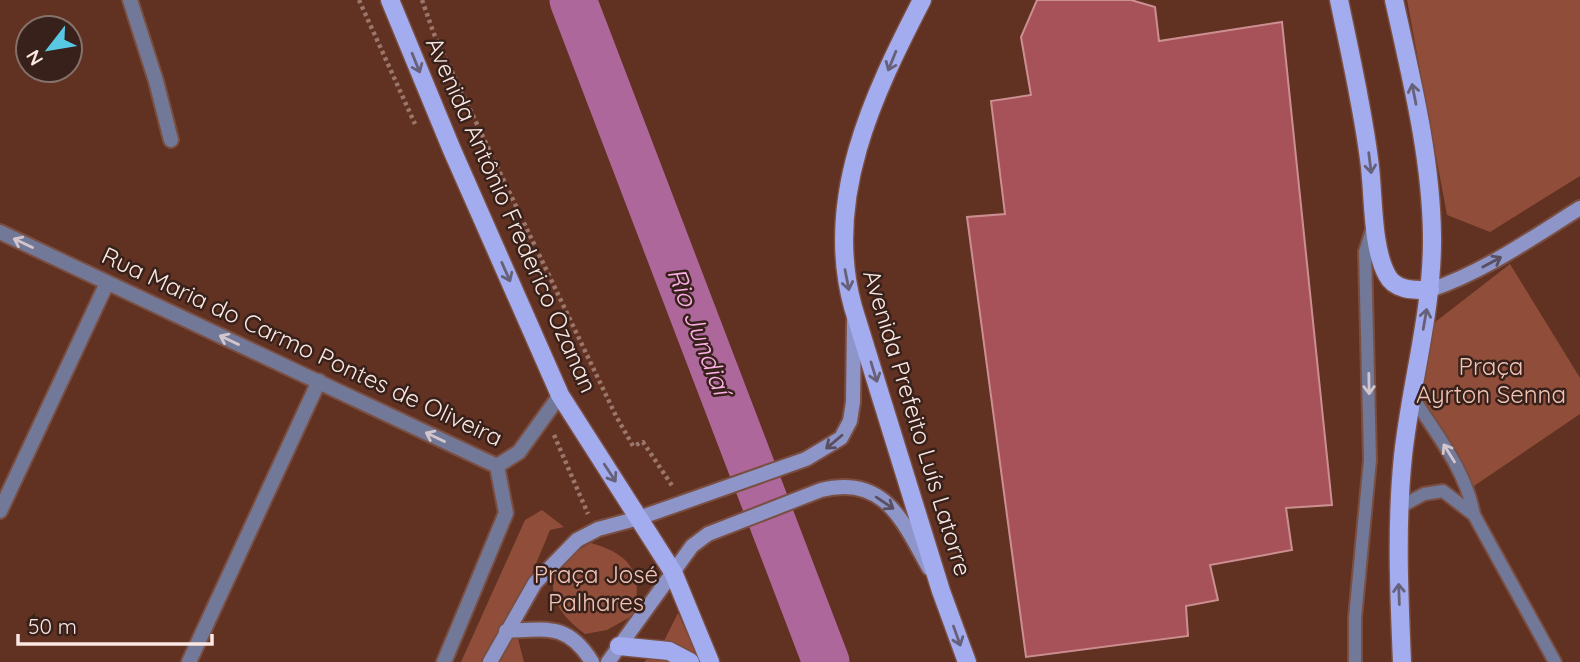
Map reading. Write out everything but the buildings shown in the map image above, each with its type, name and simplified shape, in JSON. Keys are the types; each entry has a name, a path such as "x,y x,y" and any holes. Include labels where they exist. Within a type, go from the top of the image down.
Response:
{"main road":[{"name":"Avenida Antônio Frederico Ozanan","path":"390,0 452,150 560,395 673,572"},
{"name":"Avenida Prefeito Luís Latorre","path":"922,0 894,55 848,177 842,231 845,277 941,591 967,662"},
{"path":"1339,0 1370,159 1376,220 1387,276 1397,286 1410,290 1430,290"},
{"path":"1394,0 1425,152 1432,234 1430,290 1412,396 1400,507 1397,556 1402,662"},
{"path":"673,572 710,662"},
{"path":"619,646 669,651 690,662"}],"street":[{"path":"131,0 171,140"},
{"path":"1430,290 1451,283 1504,255 1580,208"},
{"name":"Rua Maria do Carmo Pontes de Oliveira","path":"0,232 497,466 519,452 560,395"},
{"path":"0,511 107,283"},
{"path":"490,662 536,583 577,540 598,528 639,518 806,459 841,438 850,421 855,383 853,307"},
{"path":"189,662 319,381"},
{"path":"444,662 506,513 497,466"},
{"path":"608,662 692,546 708,534 821,490 841,487 864,490 897,511 941,591"},
{"path":"506,631 552,630 566,633 580,643 592,662"}],"lane":[{"path":"1355,662 1355,618 1370,460 1365,252 1376,220"},
{"path":"1412,396 1455,463 1470,492 1474,515 1555,662"},
{"path":"1400,507 1424,494 1443,491 1474,515"}],"path":[{"path":"422,0 434,34 616,416 633,446 643,442 687,499"}],"green space":[{"path":"1407,0 1580,0 1580,176 1490,232 1447,215"},
{"name":"Praça Ayrton Senna","path":"1510,264 1580,378 1580,414 1471,488 1407,399 1430,326"},
{"name":"Praça José Palhares","path":"542,510 564,527 550,530 513,619 524,662 461,662 525,520"},
{"name":"Praça José Palhares","path":"591,543 625,560 632,568 637,589 632,616 607,630 585,634 561,610 553,586 563,563"},
{"name":"Praça José Palhares","path":"678,613 700,662 644,662 662,645"}],"waterway":[{"name":"Rio Jundiaí","path":"573,0 826,662"}]}
